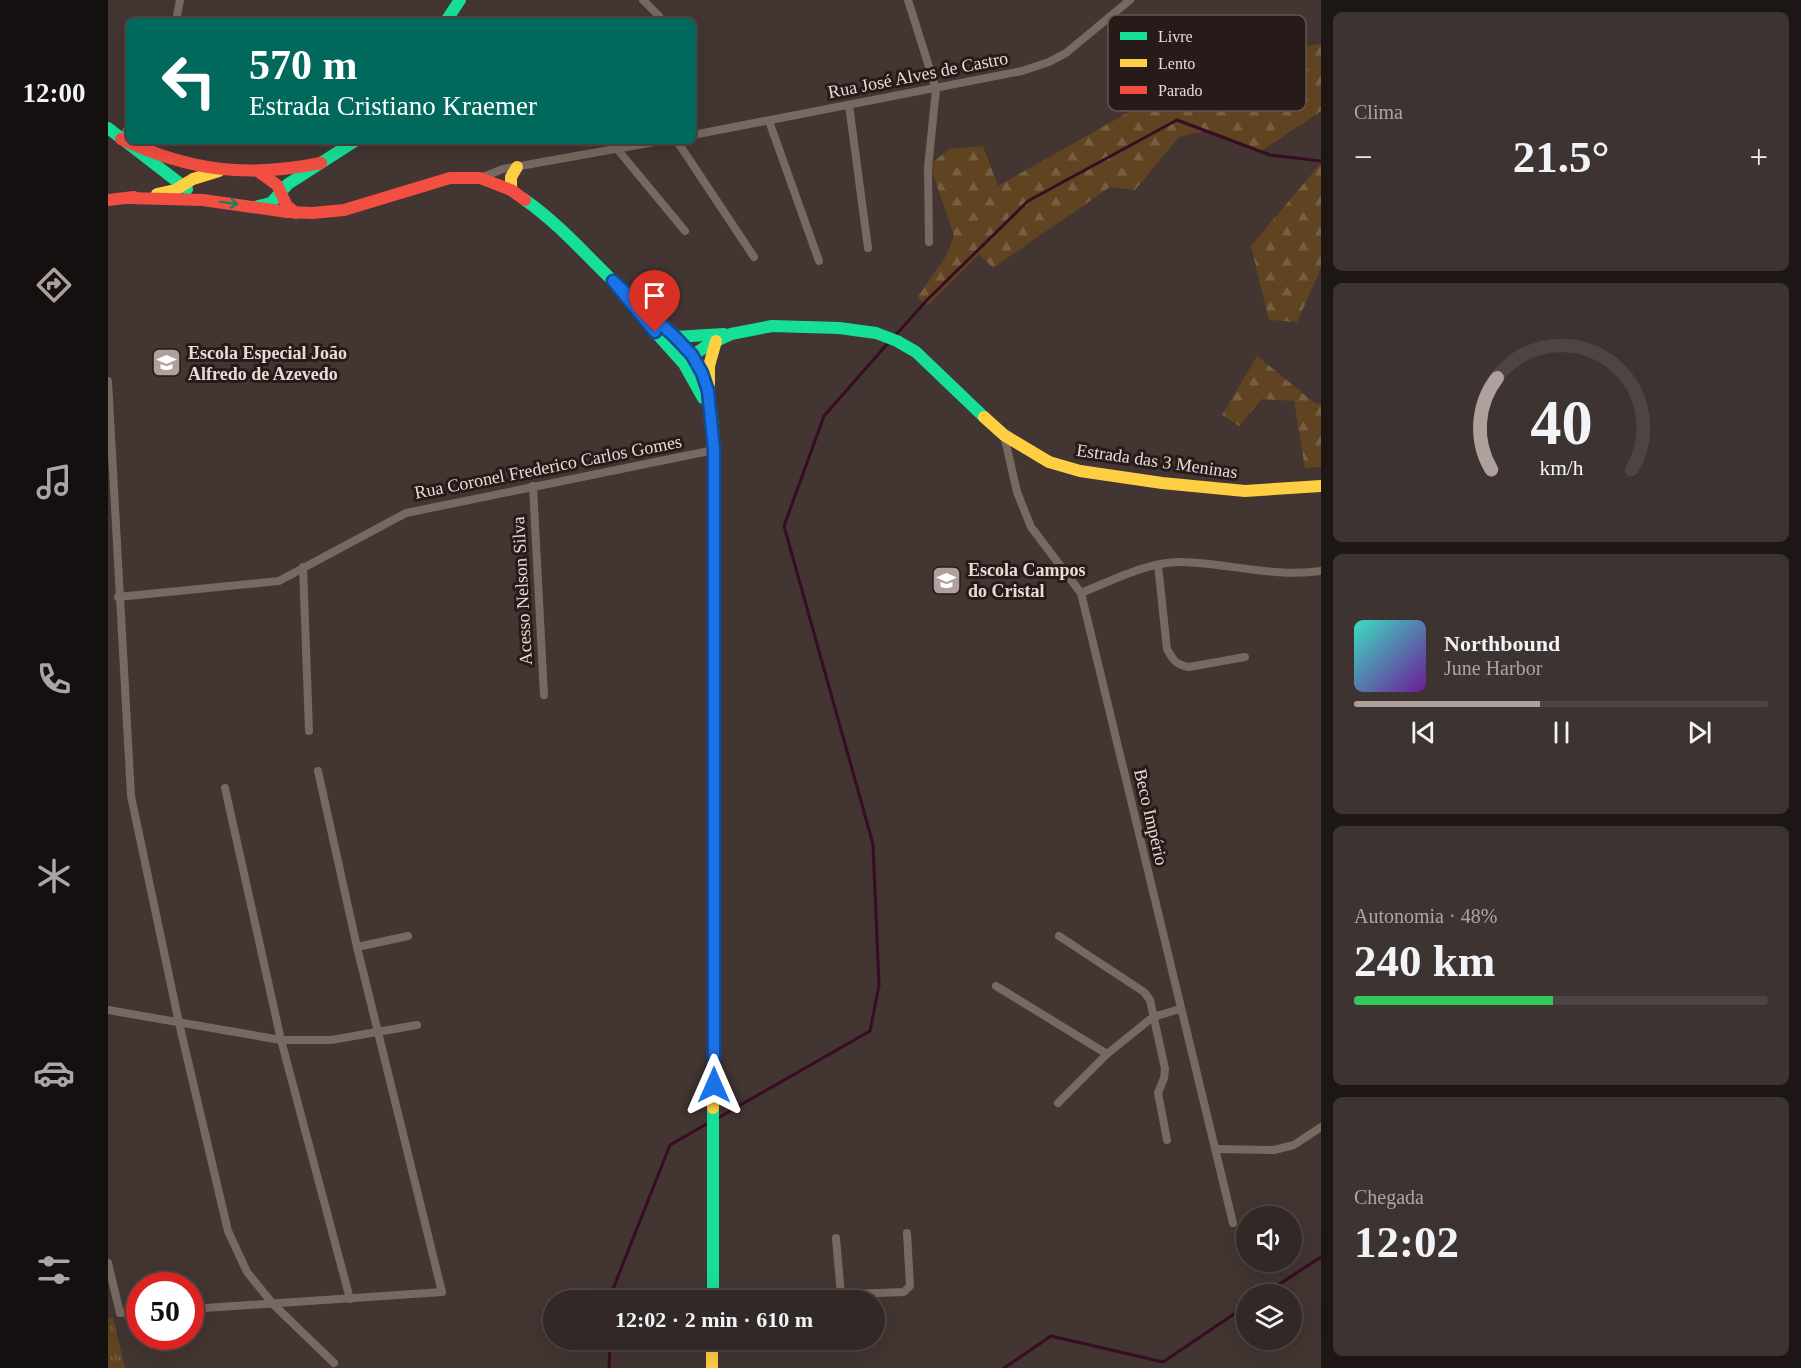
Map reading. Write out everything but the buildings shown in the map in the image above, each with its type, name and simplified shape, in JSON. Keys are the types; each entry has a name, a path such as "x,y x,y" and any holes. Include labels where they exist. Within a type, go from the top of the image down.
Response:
{"main road":[{"path":"448,18 459,0"},
{"path":"108,128 126,143"},
{"path":"121,139 126,141"},
{"path":"128,144 203,200"},
{"path":"134,144 179,162 226,169 258,172 321,164"},
{"path":"255,206 271,203 288,184 351,144"},
{"path":"511,190 511,177 517,167"},
{"path":"108,200 163,194 193,179 226,169"},
{"path":"258,172 270,178 277,185 287,206 296,213"},
{"path":"128,198 203,200 296,213 344,210 450,178 480,178 511,190 549,217 702,373 708,391"},
{"path":"613,281 675,337 687,359 710,415"},
{"name":"Estrada das 3 Meninas","path":"687,359 731,334 772,326 830,328 876,333 916,352 1004,435 1049,462 1080,471 1162,483 1245,491 1321,486"},
{"path":"675,337 731,334"},
{"path":"713,1290 714,450 708,391 709,366 716,341"},
{"path":"712,1350 712,1368"}],"street":[{"path":"177,18 180,0"},
{"path":"643,0 659,16"},
{"path":"908,0 936,89 928,168 929,242"},
{"name":"Rua José Alves de Castro","path":"1112,15 1130,0"},
{"name":"Rua José Alves de Castro","path":"696,134 1022,71 1049,62 1066,52 1108,18"},
{"path":"849,105 868,248"},
{"path":"769,121 819,261"},
{"path":"121,139 126,132"},
{"path":"480,178 502,170 646,144"},
{"path":"679,144 754,256"},
{"path":"618,150 686,231"},
{"path":"494,183 517,167"},
{"path":"108,381 118,597 131,796 179,1023 228,1231 247,1272 273,1304 334,1363"},
{"name":"Beco Império","path":"1004,435 1017,492 1031,527 1081,593 1233,1223"},
{"name":"Rua Coronel Frederico Carlos Gomes","path":"118,597 279,581 406,513 714,450"},
{"name":"Acesso Nelson Silva","path":"533,486 544,695"},
{"path":"1081,593 1138,569 1180,561 1292,573 1321,571"},
{"path":"1158,565 1167,649 1173,662 1189,667 1245,657"},
{"path":"303,567 309,731"},
{"path":"204,1308 442,1292 357,947 318,771"},
{"path":"225,788 282,1040 350,1299"},
{"path":"357,947 408,936"},
{"path":"1059,936 1144,992 1150,1000 1165,1069 1158,1093 1167,1140"},
{"path":"996,986 1107,1054"},
{"path":"1059,1103 1107,1054 1153,1017 1180,1009"},
{"path":"108,1010 282,1040 331,1040 417,1024"},
{"path":"1215,1149 1274,1150 1294,1145 1321,1126"},
{"path":"885,1292 908,1290 910,1286 907,1233"},
{"path":"836,1238 841,1290"},
{"path":"108,1263 120,1313 126,1313"}],"green space":[{"path":"1321,44 1321,111 1260,152 1209,130 1179,137 1135,190 1110,187 993,268 979,254 928,305 917,298 946,256 954,236 930,165 949,149 983,146 998,186 1131,111 1306,111 1306,46"},
{"path":"1321,163 1321,268 1297,322 1269,320 1251,246"},
{"path":"1257,356 1316,404 1321,403 1321,467 1305,468 1294,401 1262,399 1239,426 1222,415"},
{"path":"108,1318 113,1318 125,1368 108,1368"}],"waterway":[{"path":"894,337 926,301 1028,201 1177,120 1270,155 1321,161"},
{"path":"716,1119 870,1031 879,985 873,844 784,526 824,416 889,342"},
{"path":"613,1290 670,1145 710,1122"},
{"path":"1279,1284 1321,1257"},
{"path":"1004,1368 1051,1336 1163,1362 1236,1313"},
{"path":"609,1368 610,1350"}],"traffic: fast":[{"path":"448,18 460,0"},
{"path":"108,128 126,142"},
{"path":"129,144 187,189"},
{"path":"258,206 271,203 288,184 350,144"},
{"path":"525,200 560,228 612,280 676,336 696,362 703,376 711,406 714,440 714,667"},
{"path":"640,315 684,364 703,398"},
{"path":"683,362 708,345 731,334 772,326 839,328 876,333 916,352 984,417"},
{"path":"675,337 724,334"},
{"path":"713,1108 713,1290"}],"traffic: slow":[{"path":"511,190 511,177 517,167"},
{"path":"157,194 175,190 193,179 219,171"},
{"path":"709,384 709,366 716,341"},
{"path":"984,417 1004,435 1049,462 1080,471 1162,483 1245,491 1321,486"},
{"path":"713,1108 714,667"},
{"path":"712,1350 712,1368"}],"traffic: jam":[{"path":"121,139 126,141"},
{"path":"132,144 195,165 219,169 268,170 321,163"},
{"path":"259,172 277,185 287,206 296,213"},
{"path":"128,198 203,200 287,212 312,213 344,210 450,178 480,178 511,190 525,200"},
{"path":"108,200 134,197"}],"place":[{"name":"Escola Especial João Alfredo de Azevedo","path":"167,363"},
{"name":"Escola Campos do Cristal","path":"947,580"}],"route":[{"path":"655,332 613,281 692,355 702,373 708,391 714,450 714,1085"}]}
